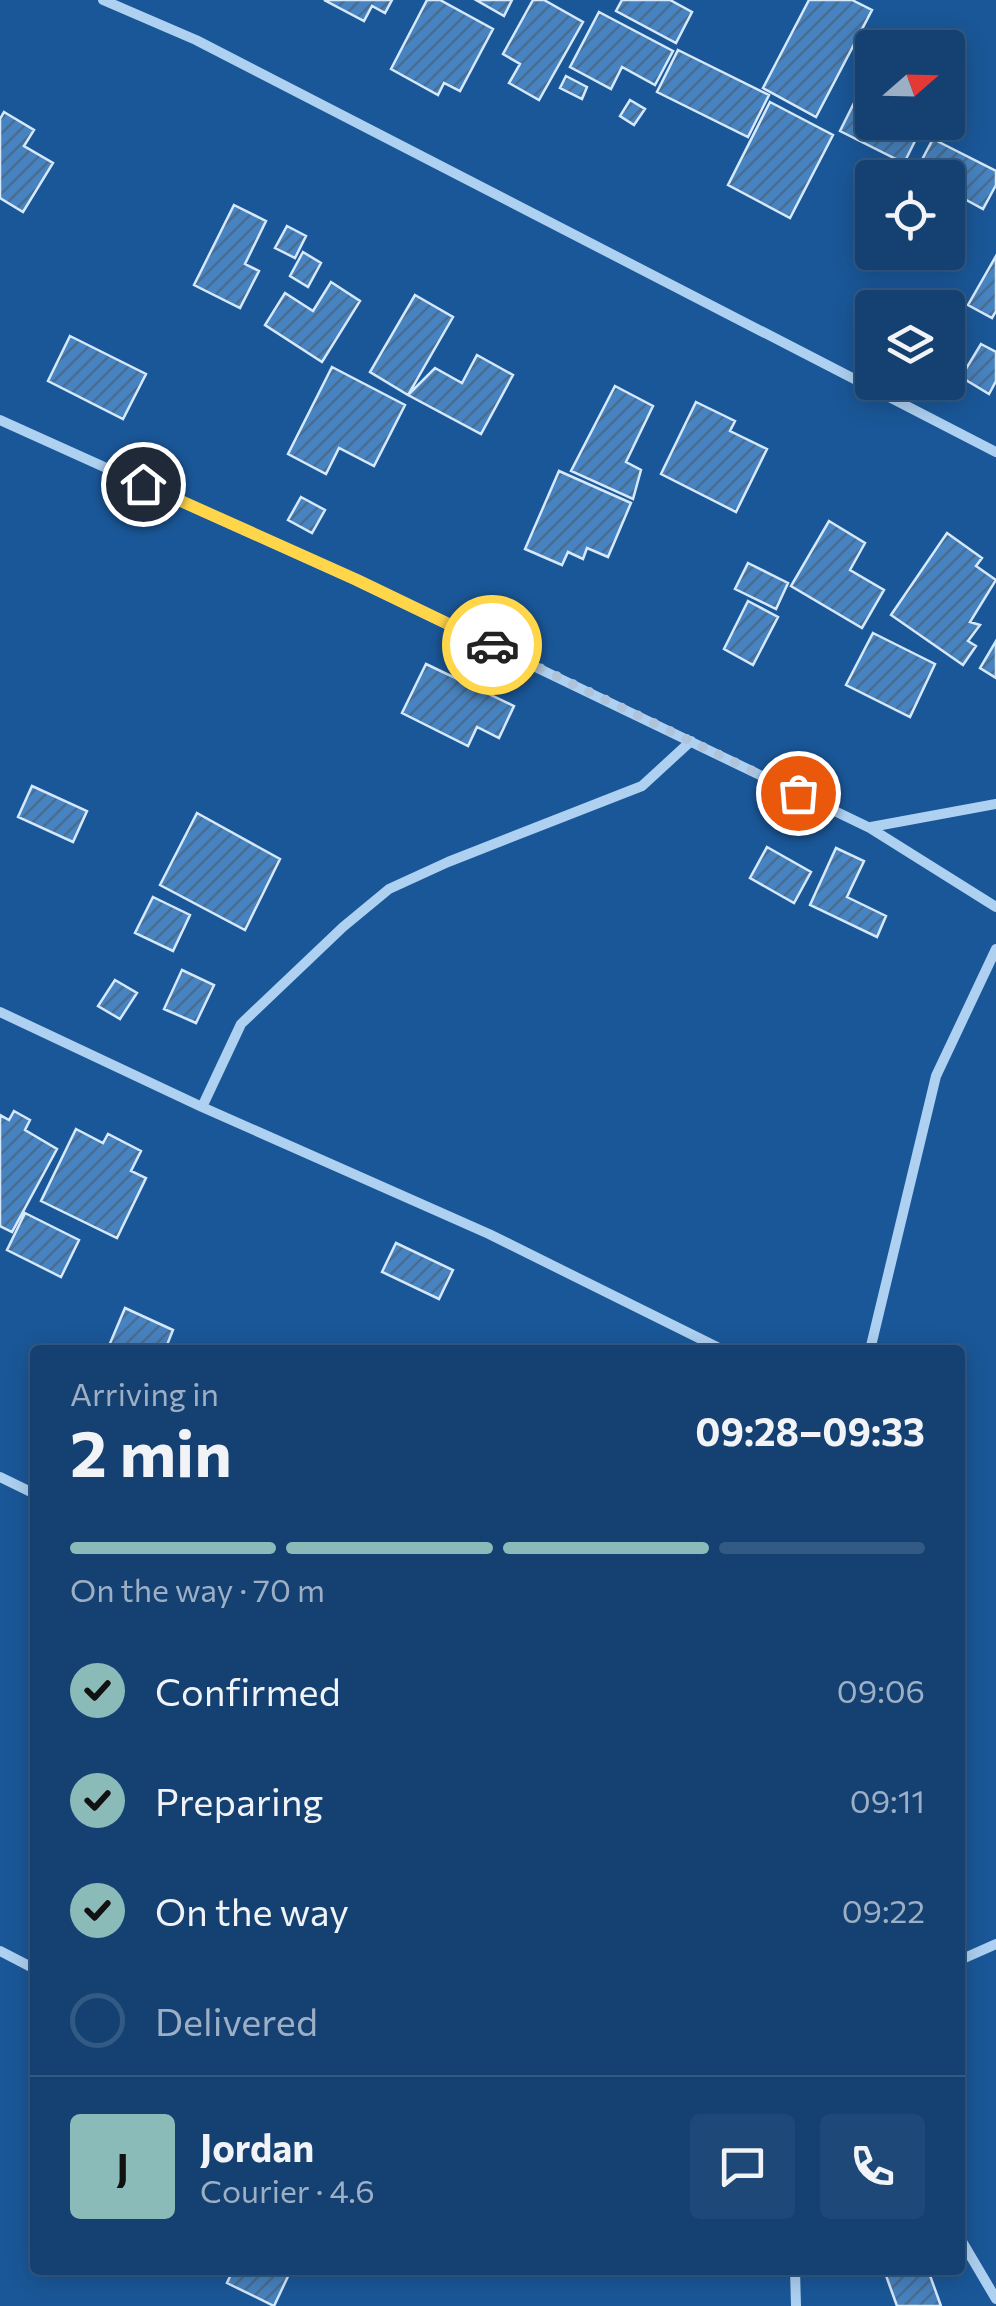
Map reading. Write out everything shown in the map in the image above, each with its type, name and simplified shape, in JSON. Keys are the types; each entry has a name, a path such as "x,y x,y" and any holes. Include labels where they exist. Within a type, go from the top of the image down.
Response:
{"street":[{"path":"104,0 196,40 996,452"},
{"path":"0,420 357,580 870,828 996,907"},
{"path":"202,1106 241,1024 389,889 642,786 690,741"},
{"path":"870,828 996,804"},
{"path":"871,1345 936,1076 996,950"},
{"path":"0,1012 489,1234 713,1345"},
{"path":"0,1477 30,1492"},
{"path":"965,1958 996,1944"},
{"path":"0,1951 30,1966"},
{"path":"965,2246 996,2299"},
{"path":"795,2275 796,2306"}],"building":[{"path":"324,0 392,0 385,13 372,6 364,21"},
{"path":"427,0 440,0 493,29 460,91 444,83 438,95 391,69"},
{"path":"476,0 512,0 504,16"},
{"path":"533,0 544,0 583,22 539,100 509,83 520,64 503,54"},
{"path":"622,0 670,0 692,12 676,43 616,11"},
{"path":"809,0 852,0 872,10 862,30 855,30 855,42 816,117 763,88"},
{"path":"599,12 673,51 655,85 622,67 611,89 570,67"},
{"path":"678,50 769,95 748,137 657,92"},
{"path":"566,76 587,87 582,99 560,88"},
{"path":"630,100 645,109 634,125 620,116"},
{"path":"855,101 855,138 840,131"},
{"path":"770,102 833,135 790,218 728,185"},
{"path":"4,112 34,130 24,146 53,163 23,212 0,198 0,119"},
{"path":"858,140 916,140 906,160"},
{"path":"935,140 996,171 996,185 983,209 965,199 965,160 922,160"},
{"path":"234,205 266,221 245,264 259,271 240,308 194,285"},
{"path":"287,226 306,236 295,258 275,248"},
{"path":"303,252 321,263 308,287 290,276"},
{"path":"996,256 996,311 992,318 968,305"},
{"path":"331,282 360,301 322,362 265,325 285,293 313,311"},
{"path":"415,295 453,317 408,395 370,372"},
{"path":"70,336 146,374 123,419 48,381"},
{"path":"981,344 996,352 996,381 989,394 965,379 965,370"},
{"path":"477,355 513,375 481,434 408,395 435,368 462,383"},
{"path":"332,367 405,405 374,466 339,448 326,474 288,454"},
{"path":"615,386 653,406 626,462 641,470 633,499 571,471"},
{"path":"696,402 735,421 730,431 767,449 736,512 661,474"},
{"path":"559,471 631,503 608,557 587,548 583,559 568,552 562,565 525,549"},
{"path":"301,497 325,510 312,533 288,520"},
{"path":"829,521 865,543 850,570 884,590 862,628 791,586"},
{"path":"947,533 982,558 976,566 996,580 970,622 980,625 968,641 976,646 963,665 891,615"},
{"path":"748,563 788,583 776,609 735,589"},
{"path":"748,601 778,617 753,665 724,649"},
{"path":"873,633 935,664 910,717 846,685"},
{"path":"996,641 996,678 980,668"},
{"path":"426,664 514,706 499,738 477,727 468,746 402,713"},
{"path":"32,786 87,811 73,842 18,817"},
{"path":"197,813 280,859 245,930 160,885"},
{"path":"767,847 811,872 794,903 750,878"},
{"path":"836,848 864,861 847,897 886,916 877,937 810,905"},
{"path":"153,897 190,915 173,951 135,933"},
{"path":"182,970 214,985 196,1023 164,1009"},
{"path":"115,980 137,993 120,1019 98,1006"},
{"path":"14,1111 30,1120 25,1130 57,1149 12,1232 0,1226 0,1115 9,1120"},
{"path":"76,1129 103,1143 108,1134 141,1151 131,1171 146,1178 117,1238 41,1201"},
{"path":"25,1213 79,1240 61,1277 7,1250"},
{"path":"396,1243 453,1270 439,1299 382,1272"},
{"path":"125,1308 173,1330 167,1345 109,1345"},
{"path":"231,2275 289,2275 274,2306 227,2283"},
{"path":"886,2275 930,2275 941,2306 897,2306"}],"way so far":[{"path":"492,645 798,793"}],"route":[{"path":"143,484 492,645"}]}
